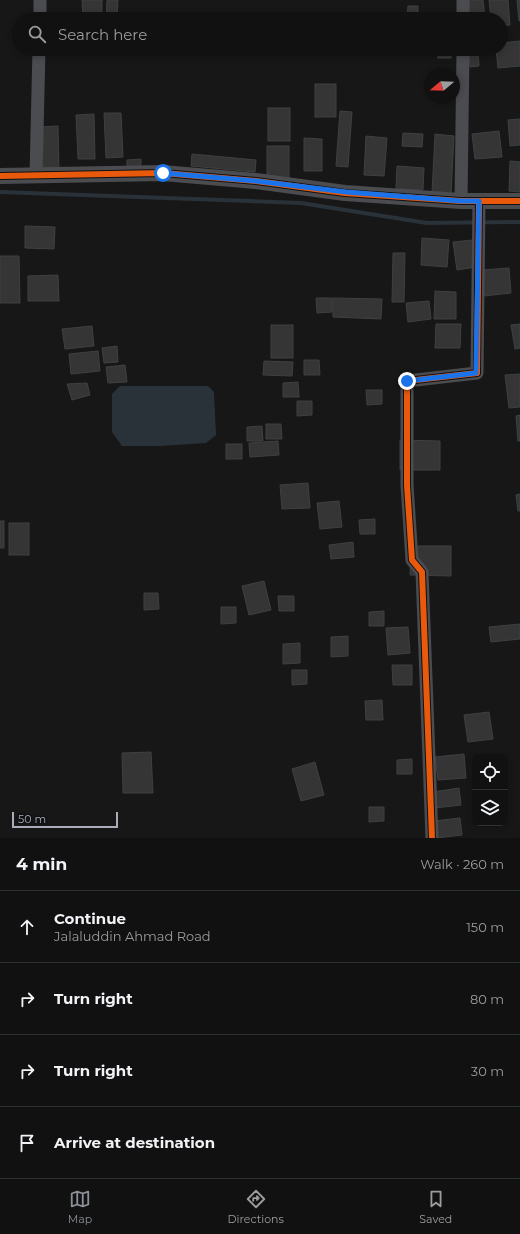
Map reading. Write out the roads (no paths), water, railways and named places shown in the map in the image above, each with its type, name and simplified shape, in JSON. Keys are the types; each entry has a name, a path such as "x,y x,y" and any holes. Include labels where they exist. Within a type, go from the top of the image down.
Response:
{"street":[{"path":"40,0 40,12"},
{"path":"463,0 463,12"},
{"path":"36,175 39,56"},
{"path":"461,201 463,56"},
{"path":"0,176 163,173 256,181 346,192 461,201 520,201"},
{"path":"432,838 422,572 412,560 407,485 407,381 476,373 479,201"}],"waterway":[{"path":"0,192 301,203 427,223 520,222"}]}
